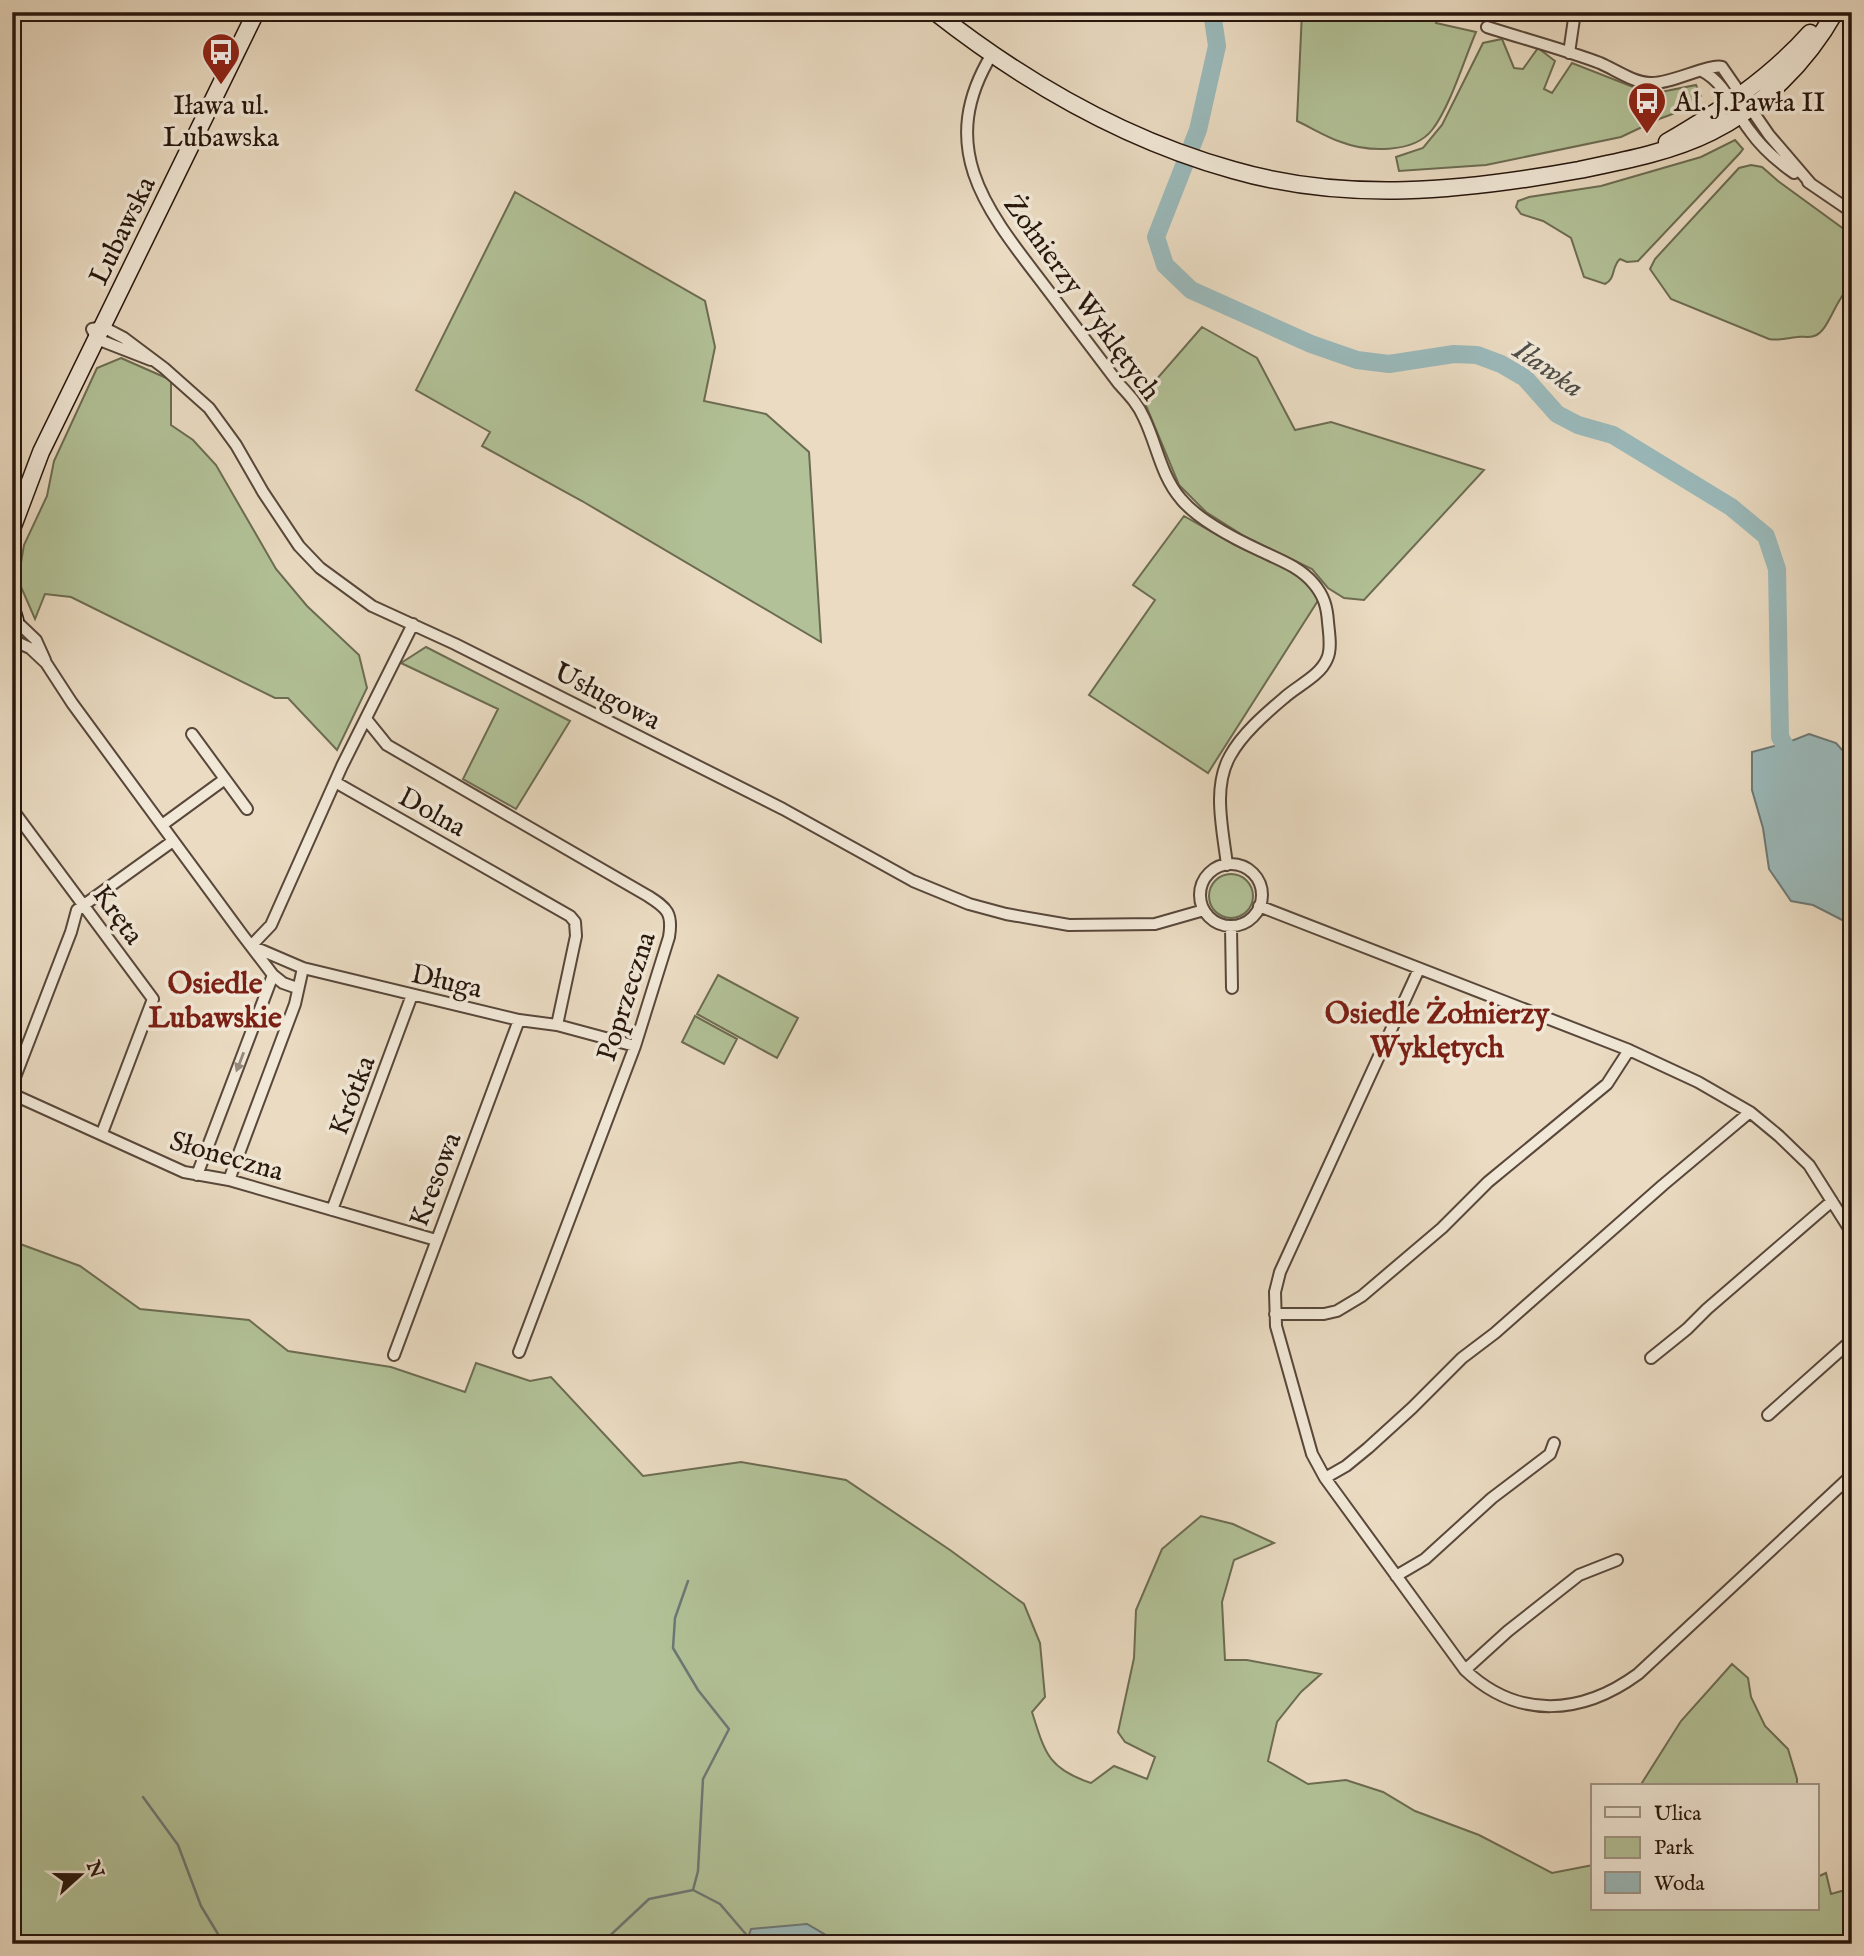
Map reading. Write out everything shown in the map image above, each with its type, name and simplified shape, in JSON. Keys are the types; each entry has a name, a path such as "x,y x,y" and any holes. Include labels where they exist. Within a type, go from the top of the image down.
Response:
{"main road":[{"name":"Lubawska","path":"12,529 41,452 246,12"},
{"name":"Lubawska","path":"98,332 256,12"},
{"path":"935,12 1039,84 1142,137 1193,158 1303,185 1379,192 1473,187 1579,170 1689,142 1741,105 1777,85 1835,12"},
{"path":"1741,105 1827,12"}],"street":[{"path":"1569,53 1574,12"},
{"path":"1487,27 1600,63 1651,84 1679,79 1711,66 1722,67 1741,105 1750,131 1779,162 1852,212"},
{"name":"Żołnierzy Wyklętych","path":"992,54 975,86 968,123 968,146 976,184 995,220 1119,384 1135,401 1161,466 1181,499 1191,510 1239,541 1297,567 1314,583 1324,598 1329,631 1328,658 1319,670 1283,698 1241,740 1224,770 1220,803 1227,865"},
{"name":"Usługowa","path":"98,332 124,338 192,391 222,425 299,546 320,568 372,606 783,809 931,889 1006,914 1069,925 1155,924 1203,910"},
{"path":"13,621 36,640 46,663 72,703 273,975 283,983 297,988"},
{"path":"251,946 271,925 335,782 413,624"},
{"path":"12,640 30,648 46,663"},
{"name":"Poprzeczna","path":"366,719 387,745 665,907 671,924 635,1046 519,1352"},
{"path":"192,734 247,809"},
{"path":"162,825 225,779"},
{"name":"Dolna","path":"335,782 570,916 575,922 576,936 557,1025"},
{"name":"Kręta","path":"12,809 153,999 102,1133"},
{"path":"12,1085 72,932 77,910 173,841"},
{"path":"1227,865 1240,866 1253,874 1261,886 1259,906 1255,915 1244,924 1231,926 1214,922 1203,910 1200,897 1202,883 1212,871 1227,865"},
{"path":"1259,906 1629,1050 1698,1082 1751,1112 1809,1165 1852,1233"},
{"path":"1231,926 1233,988"},
{"name":"Długa","path":"251,946 303,968 519,1020 557,1025 635,1046"},
{"path":"229,1180 295,1004 303,968"},
{"path":"1419,968 1280,1272 1275,1292 1275,1314 1312,1454 1325,1478 1465,1670 1489,1689 1508,1699 1557,1707 1582,1704 1618,1689 1852,1475"},
{"path":"197,1175 273,975"},
{"name":"Krótka","path":"332,1210 412,995"},
{"name":"Kresowa","path":"394,1355 519,1020"},
{"path":"1275,1314 1324,1314 1337,1311 1400,1265 1488,1182 1607,1084 1629,1050"},
{"name":"Słoneczna","path":"12,1094 184,1172 229,1180 436,1240"},
{"path":"1325,1478 1346,1466 1368,1448 1462,1357 1495,1333 1663,1185 1751,1112"},
{"path":"1651,1358 1832,1201"},
{"path":"1768,1415 1852,1340"},
{"path":"1396,1576 1425,1559 1492,1498 1550,1454 1554,1443"},
{"path":"1465,1670 1579,1575 1618,1560"}],"green space":[{"path":"1302,12 1440,12 1436,23 1476,32 1451,96 1432,130 1424,138 1402,147 1376,149 1341,142 1297,121"},
{"path":"1502,39 1514,68 1523,69 1538,48 1555,61 1544,89 1552,93 1572,63 1651,94 1696,85 1701,96 1689,108 1621,137 1486,165 1399,171 1396,157 1423,148 1442,125 1483,43"},
{"path":"1735,140 1743,149 1740,153 1638,261 1627,262 1620,259 1611,279 1605,284 1584,277 1571,238 1543,221 1521,214 1516,207 1518,201 1529,197 1601,186 1701,157"},
{"path":"1751,165 1762,167 1852,235 1852,284 1841,297 1824,328 1814,336 1769,339 1671,299 1650,269 1655,259 1739,168"},
{"path":"515,192 705,301 715,347 704,401 766,414 809,452 821,642 582,501 482,446 490,432 416,390"},
{"path":"1202,327 1257,358 1295,430 1331,422 1484,470 1364,600 1344,598 1328,588 1312,569 1244,536 1206,512 1179,485 1142,396"},
{"path":"121,358 171,380 171,425 193,440 216,465 276,569 307,606 359,655 367,688 337,750 288,698 275,698 71,597 45,594 35,619 18,580 24,545 47,496 54,461 97,368"},
{"path":"1184,516 1235,545 1302,577 1319,599 1208,773 1089,695 1155,600 1133,585"},
{"path":"426,647 570,721 516,809 463,779 498,709 401,663"},
{"path":"1231,874 1246,881 1253,896 1246,911 1231,918 1216,911 1209,896 1216,881"},
{"path":"718,975 798,1018 777,1058 697,1014"},
{"path":"695,1016 737,1039 724,1064 682,1042"},
{"path":"12,1241 80,1266 140,1309 249,1320 288,1351 391,1367 465,1392 476,1363 530,1381 551,1377 643,1476 741,1462 846,1480 1024,1604 1040,1643 1045,1697 1032,1712 1045,1749 1050,1758 1065,1772 1091,1783 1114,1766 1147,1779 1155,1757 1125,1742 1118,1732 1134,1658 1136,1610 1162,1549 1201,1516 1233,1524 1274,1543 1234,1560 1222,1602 1225,1660 1247,1660 1321,1674 1301,1692 1277,1722 1268,1761 1308,1784 1346,1780 1383,1792 1415,1811 1479,1835 1552,1873 1591,1865 1591,1910 1818,1910 1818,1877 1826,1873 1831,1894 1852,1888 1852,1942 1569,1944 1556,1935 1562,1944 841,1944 807,1924 750,1939 746,1944 12,1944"},
{"path":"1732,1664 1748,1678 1751,1697 1765,1726 1788,1749 1797,1784 1641,1784 1681,1721"}],"water":[{"path":"1809,734 1836,743 1852,761 1852,925 1813,905 1791,901 1769,869 1763,828 1752,790 1752,752"},
{"path":"807,1924 841,1944 746,1944 751,1929"}],"waterway":[{"name":"Iławka","path":"1212,12 1217,46 1198,130 1156,237 1165,265 1191,290 1311,344 1357,360 1389,364 1454,354 1477,355 1501,364 1525,378 1557,414 1578,425 1613,435 1731,507 1766,536 1777,569 1780,737 1796,765"},
{"path":"688,1581 675,1618 673,1648 698,1690 729,1729 703,1779 698,1871 693,1890 720,1904 750,1939"},
{"path":"143,1797 178,1845 201,1906 224,1944"},
{"path":"601,1944 649,1899 693,1890"}],"place":[{"name":"Iława ul. Lubawska","path":"221,86"},
{"name":"Al. J.Pawła II","path":"1647,135"}],"district":[{"name":"Osiedle Lubawskie","path":"215,1000"},
{"name":"Osiedle Żołnierzy Wyklętych","path":"1437,1030"}]}
